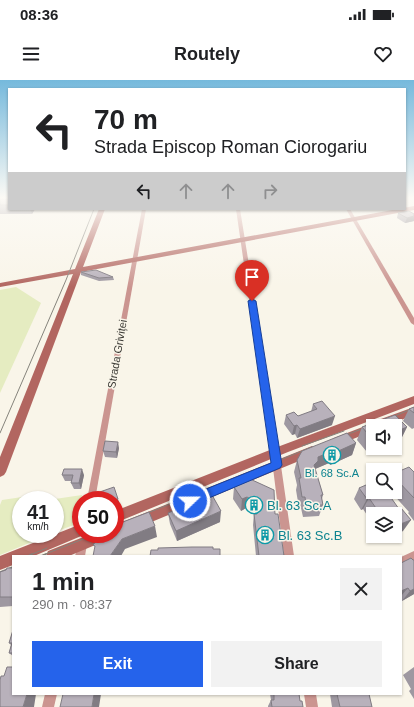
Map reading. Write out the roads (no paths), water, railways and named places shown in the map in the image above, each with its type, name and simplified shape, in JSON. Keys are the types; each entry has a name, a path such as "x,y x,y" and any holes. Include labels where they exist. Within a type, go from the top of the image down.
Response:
{"main road":[{"path":"0,472 95,228"},
{"path":"0,285 310,228"},
{"path":"124,513 275,452 414,400"},
{"path":"394,419 414,411"},
{"path":"124,527 366,430"},
{"path":"23,555 81,543"},
{"path":"55,555 81,543"},
{"path":"0,563 12,558"},
{"path":"0,577 12,572"}],"street":[{"name":"Strada Griviței","path":"93,491 140,228"},
{"path":"241,228 277,465 289,555"},
{"path":"359,228 414,323"},
{"path":"402,562 414,556"},
{"path":"48,707 51,695"},
{"path":"310,695 312,707"}],"tram line":[{"path":"0,433 66,280 86,228"},
{"path":"387,419 414,408"},
{"path":"338,438 366,427"},
{"path":"302,446 344,431"},
{"path":"124,522 312,447"},
{"path":"43,555 73,543"},
{"path":"30,555 47,548"},
{"path":"0,572 12,567"}],"place":[{"name":"Bl. 68 Sc.A","path":"332,455"},
{"name":"Bl. 63 Sc.A","path":"254,505"},
{"name":"Bl. 63 Sc.B","path":"265,535"}]}
